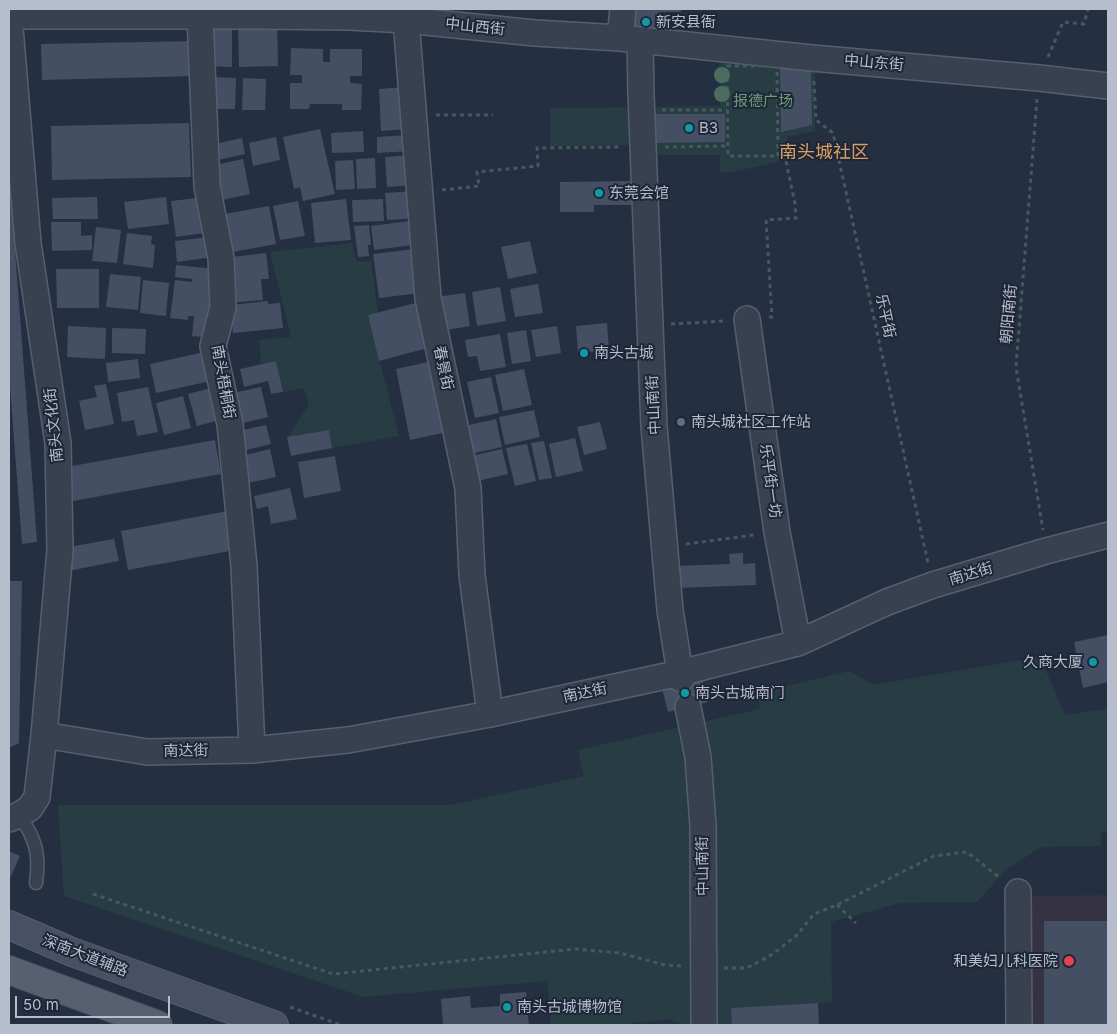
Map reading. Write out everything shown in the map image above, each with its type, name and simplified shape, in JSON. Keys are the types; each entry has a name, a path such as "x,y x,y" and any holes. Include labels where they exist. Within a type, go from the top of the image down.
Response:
{"main road":[{"path":"9,970 158,1025"}],"street":[{"name":"中山南街","path":"623,9 642,111 654,426 663,546 670,610 681,676"},
{"name":"中山西街","path":"9,16 200,16 258,12 406,20 535,33 630,39"},
{"name":"南头文化街","path":"9,16 28,243 58,443 60,550 37,797 30,808 14,817"},
{"name":"南头梧桐街","path":"200,16 207,186 221,258 223,307 213,346 230,424 243,557 252,750"},
{"name":"春景街","path":"406,20 428,298 468,488 472,575 490,714"},
{"name":"中山东街","path":"630,39 1108,86"},
{"name":"乐平街一坊","path":"746,320 777,532 798,643"},
{"name":"南达街","path":"44,735 147,752 252,750 348,740 490,714 681,676 798,643 887,602 933,585 1046,551 1108,535"},
{"name":"中山南街","path":"688,707 698,757 703,826 704,1025"},
{"path":"1018,892 1019,1025"},
{"name":"深南大道辅路","path":"9,925 72,952 274,1025"}],"lane":[{"path":"14,817 30,831 36,845 38,866 36,883"}],"path":[{"name":"朝阳南街","path":"1046,551 1016,367 1039,78 1064,22 1084,24 1088,9"},
{"name":"乐平街","path":"812,58 816,120 833,133 933,585"},
{"path":"651,325 772,317 766,220 796,218 795,204 784,156 778,156 728,156 727,66 777,66 778,156"},
{"path":"642,111 727,110"},
{"path":"413,116 493,116"},
{"path":"419,192 479,186 477,172 538,166 537,148 727,146"},
{"path":"663,546 777,532"},
{"path":"93,894 333,974 575,949 620,953 665,965 704,968 747,968 773,954 797,935 814,914 837,905 934,856 967,852 1018,892"},
{"path":"837,905 856,923"},
{"path":"317,1017 341,1025"}],"shaded area":[{"name":"和美妇儿科医院","path":"1108,895 1108,1025 1031,1025 1030,896"}],"green space":[{"name":"报德广场","path":"719,56 815,64 815,131 787,137 791,159 732,172 720,172 720,155 649,155 649,107 720,106"},
{"path":"638,107 639,145 550,146 550,108"},
{"path":"352,243 356,262 371,261 378,313 368,316 399,436 332,448 329,430 287,437 309,405 304,388 283,392 276,361 261,364 259,340 291,337 270,252"},
{"path":"1040,657 1065,715 1108,709 1108,831 1101,831 1101,846 1041,847 1006,870 977,902 900,903 831,922 832,1002 731,1008 732,1025 683,1025 668,1019 632,1023 629,1025 551,1025 547,981 363,997 64,896 58,805 451,805 584,776 578,750 760,709 757,693 850,671 873,685"}],"building":[{"name":"新安县衙","path":"631,9 681,9 681,12 661,12 661,32 631,31"},
{"path":"277,20 278,66 239,67 238,22"},
{"path":"207,29 232,29 232,67 206,66"},
{"path":"196,41 196,76 42,80 41,44"},
{"path":"291,48 323,49 323,62 330,62 330,49 362,49 362,76 350,76 350,83 362,84 361,110 342,110 342,104 310,104 309,109 290,109 290,83 302,83 302,75 290,75"},
{"path":"780,64 811,67 812,125 781,132"},
{"path":"213,77 236,78 235,109 212,109"},
{"path":"243,78 266,79 265,110 242,110"},
{"path":"406,87 408,129 381,131 379,89"},
{"name":"B3","path":"653,114 725,114 725,142 653,143"},
{"path":"189,123 191,177 52,180 51,126"},
{"path":"320,129 335,194 303,201 300,187 294,189 283,137"},
{"path":"363,131 364,152 332,153 331,133"},
{"path":"410,135 411,151 377,153 377,137"},
{"path":"276,137 280,160 253,166 249,143"},
{"path":"242,138 245,154 218,160 215,144"},
{"path":"412,155 414,185 387,187 385,157"},
{"path":"375,158 376,188 357,189 356,159"},
{"path":"243,159 250,194 222,200 215,165"},
{"path":"353,160 355,189 336,190 335,161"},
{"name":"东莞会馆","path":"638,181 638,205 594,205 594,212 560,212 560,182"},
{"path":"9,184 37,542 22,544 9,373"},
{"path":"416,191 418,218 387,220 385,193"},
{"path":"97,197 98,219 53,219 52,198"},
{"path":"166,197 169,224 128,229 124,202"},
{"path":"206,197 211,232 176,237 171,201"},
{"path":"346,199 351,240 315,243 311,203"},
{"path":"383,199 384,221 353,222 352,200"},
{"path":"298,201 305,236 280,240 273,206"},
{"path":"269,206 276,244 227,253 219,215"},
{"path":"418,220 421,244 374,250 371,226"},
{"path":"51,222 81,222 81,236 92,235 92,250 52,251"},
{"path":"369,225 371,245 368,245 369,256 358,257 354,226"},
{"path":"96,227 121,230 117,263 92,261"},
{"path":"127,233 152,236 151,244 155,245 153,268 123,264"},
{"path":"210,237 213,257 177,262 175,241"},
{"path":"530,241 537,273 508,279 501,247"},
{"path":"414,249 420,293 379,298 373,254"},
{"path":"266,253 269,279 261,279 263,300 228,303 223,258"},
{"path":"176,265 216,269 214,338 192,336 194,316 188,316 188,320 170,318 175,280 192,282 192,279 175,277"},
{"path":"56,269 99,269 99,308 57,308"},
{"path":"110,274 141,277 138,310 106,307"},
{"path":"143,280 169,283 166,316 140,313"},
{"path":"538,284 543,313 515,317 510,289"},
{"path":"500,287 506,321 477,326 472,292"},
{"path":"465,293 470,326 441,331 435,297"},
{"path":"268,301 268,304 280,303 283,328 233,333 230,305"},
{"path":"423,301 435,346 379,361 368,315"},
{"path":"607,323 609,350 578,353 576,326"},
{"path":"68,326 106,328 105,359 67,357"},
{"path":"557,326 561,353 536,357 531,330"},
{"path":"112,328 146,329 145,354 112,353"},
{"path":"526,330 531,361 512,364 507,333"},
{"path":"500,334 506,367 480,371 477,356 468,357 465,340"},
{"path":"209,351 215,380 156,393 150,364"},
{"path":"138,359 140,378 108,382 106,363"},
{"path":"437,360 452,431 410,440 396,369"},
{"path":"276,361 283,392 271,394 268,381 244,387 240,369"},
{"path":"524,369 532,405 503,411 495,375"},
{"path":"491,377 499,413 475,418 467,382"},
{"path":"106,384 114,424 85,430 79,401 97,397 94,386"},
{"path":"148,387 158,432 137,436 134,420 122,422 117,393"},
{"path":"215,387 224,419 197,426 188,394"},
{"path":"261,387 268,417 235,425 228,394"},
{"path":"183,396 191,428 164,435 156,403"},
{"path":"534,410 540,437 505,445 499,417"},
{"path":"496,419 502,447 466,455 460,427"},
{"path":"600,422 607,449 584,455 577,427"},
{"path":"266,425 271,444 238,452 234,432"},
{"path":"329,430 332,448 291,456 287,437"},
{"path":"575,438 583,471 556,477 549,444"},
{"path":"215,440 221,474 73,501 67,467"},
{"path":"544,441 552,478 539,480 531,443"},
{"path":"527,444 536,481 515,486 506,448"},
{"path":"270,449 276,477 243,484 237,457"},
{"path":"502,449 508,474 473,482 467,457"},
{"path":"335,456 341,491 304,498 298,462"},
{"path":"290,488 297,519 271,524 268,506 257,509 254,496"},
{"path":"228,511 235,550 128,570 121,531"},
{"path":"114,539 119,561 68,571 63,548"},
{"path":"743,553 743,564 755,563 756,585 677,588 676,566 730,564 729,554"},
{"path":"9,581 22,581 19,743 9,748"},
{"name":"久商大厦","path":"1108,635 1108,682 1083,688 1074,642"},
{"name":"南头古城南门","path":"701,674 708,702 668,712 661,684"},
{"path":"9,851 20,856 9,881"},
{"name":"和美妇儿科医院","path":"1044,921 1108,921 1108,1025 1044,1025"},
{"name":"南头古城博物馆","path":"526,992 529,1025 443,1025 441,999 470,996 471,1008 500,1006 500,994"},
{"path":"818,1003 819,1025 732,1025 731,1008"}],"place":[{"name":"新安县衙","path":"646,22"},
{"name":"B3","path":"689,128"},
{"name":"东莞会馆","path":"599,193"},
{"name":"南头古城","path":"584,353"},
{"name":"南头城社区工作站","path":"681,422"},
{"name":"久商大厦","path":"1093,662"},
{"name":"南头古城南门","path":"685,693"},
{"name":"和美妇儿科医院","path":"1069,961"},
{"name":"南头古城博物馆","path":"507,1007"}],"district":[{"name":"南头城社区","path":"824,153"}]}
